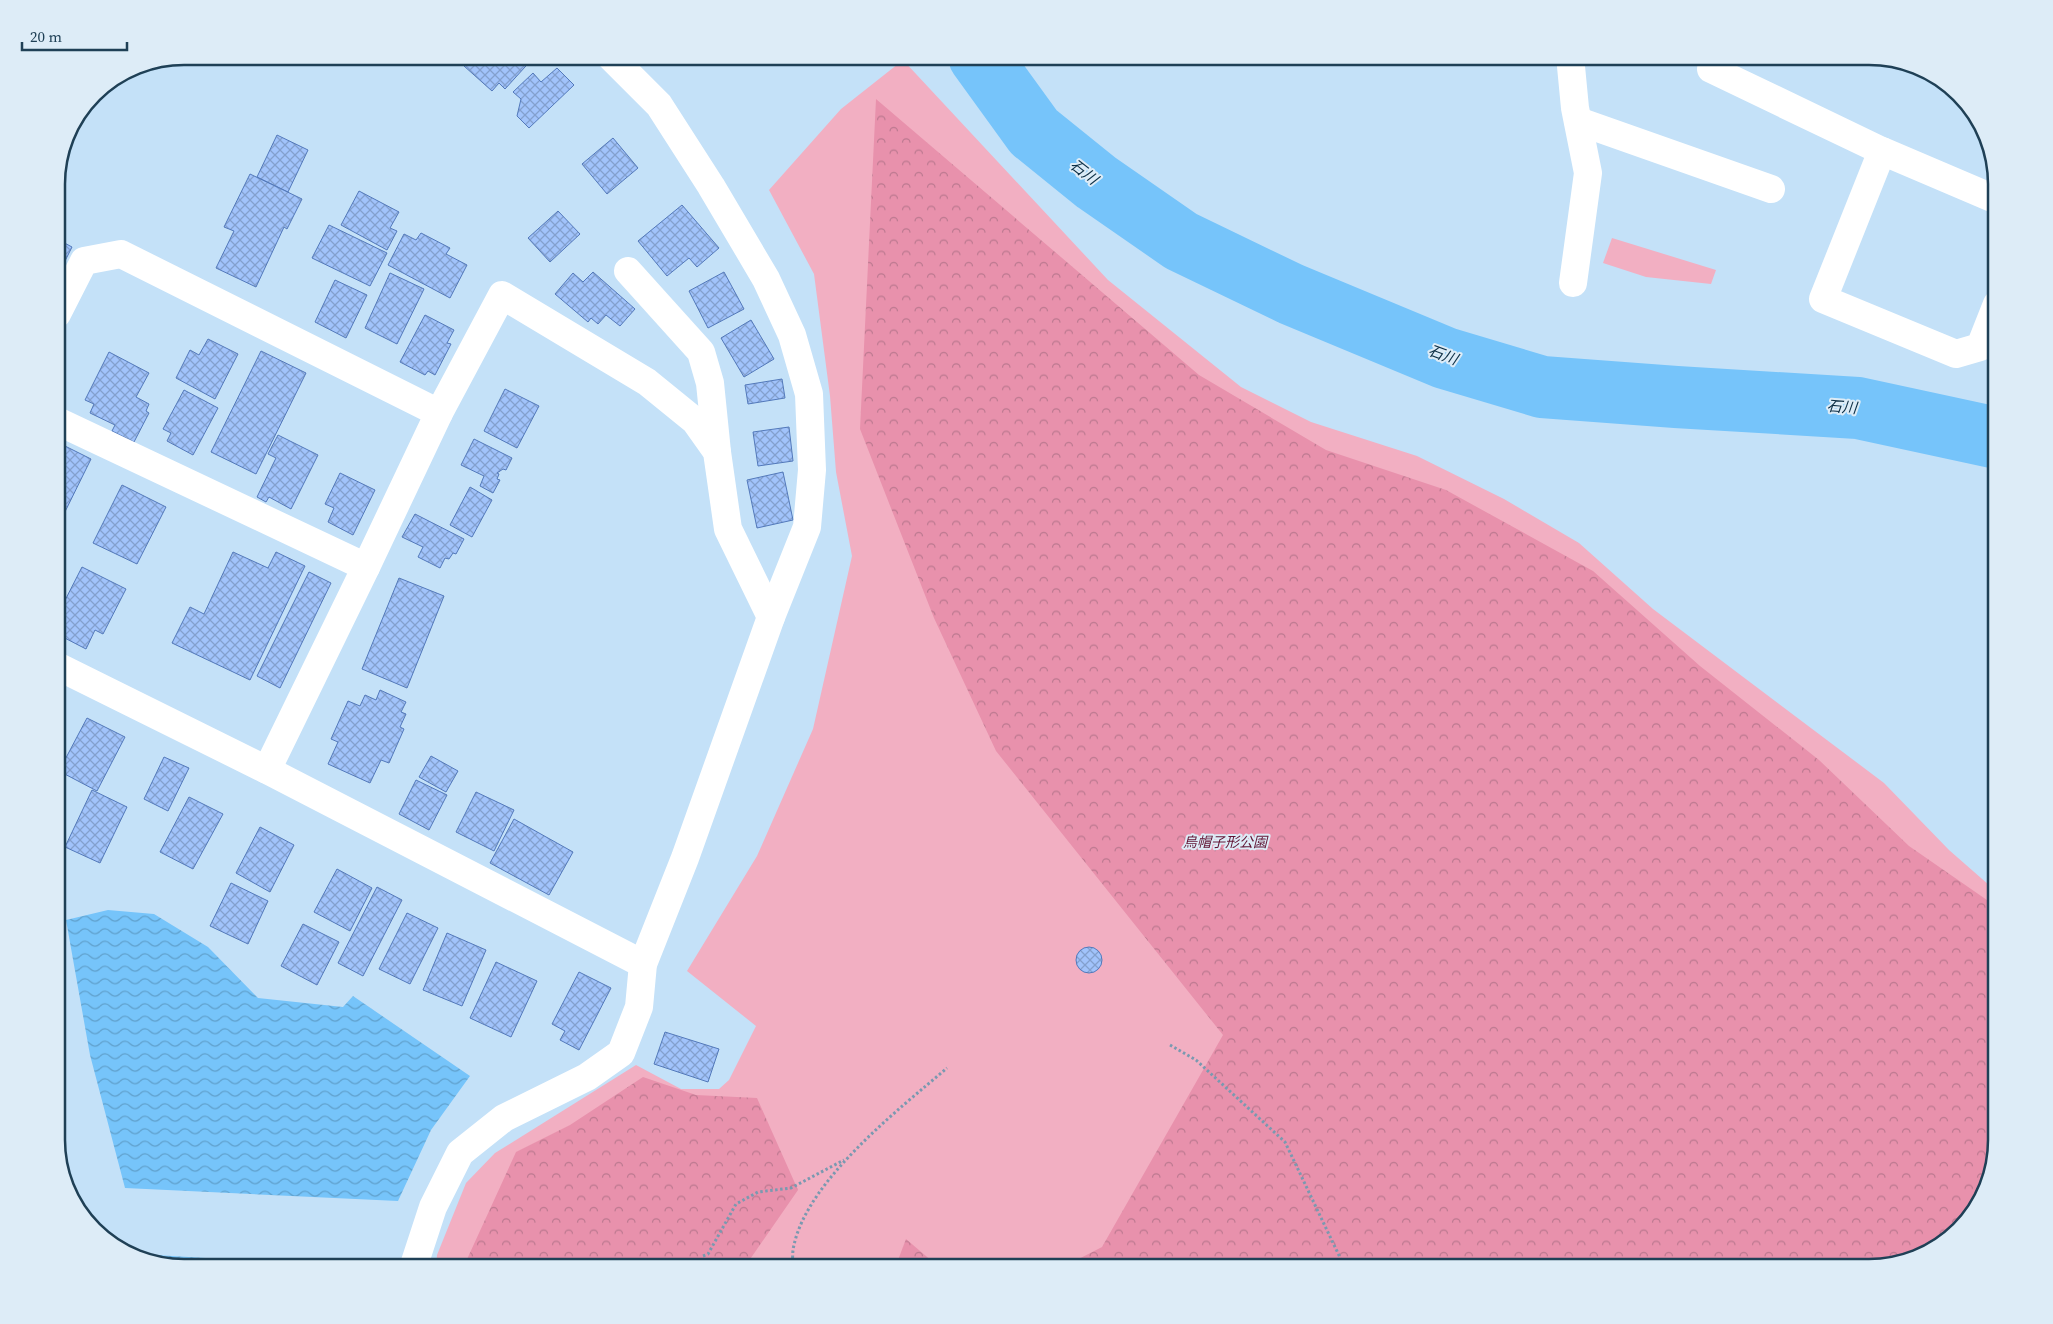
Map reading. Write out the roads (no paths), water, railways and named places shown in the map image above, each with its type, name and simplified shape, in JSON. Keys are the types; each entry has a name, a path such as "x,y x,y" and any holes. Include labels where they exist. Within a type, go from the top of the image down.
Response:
{"street":[{"path":"416,1259 433,1208 460,1153 504,1118 587,1077 621,1053 638,1007 643,964 685,858 771,617 807,527 812,470 809,394 792,334 766,279 711,186 659,105 619,65"},
{"path":"1571,65 1578,121 1588,173 1573,283"},
{"path":"1711,69 1882,151 1988,196"},
{"path":"1578,121 1771,188"},
{"path":"1882,151 1823,299 1956,354 1980,347 1988,327"},
{"path":"65,297 84,261 121,254 439,413"},
{"path":"628,271 701,352 710,383 728,529 771,617"},
{"path":"267,770 366,568 439,413 502,295 647,382 695,421 717,452"},
{"path":"65,425 366,568"},
{"path":"65,670 267,770 643,964"}],"water":[{"path":"108,910 154,914 208,947 258,998 343,1007 353,996 470,1076 431,1130 398,1201 125,1188 90,1055 66,920"},
{"path":"155,1255 222,1259 184,1259"}],"waterway":[{"name":"石川","path":"986,65 1034,132 1096,182 1181,241 1291,294 1445,358 1542,387 1858,408 1988,436"}],"park label":[{"name":"烏帽子形公園","path":"1225,842"}]}
